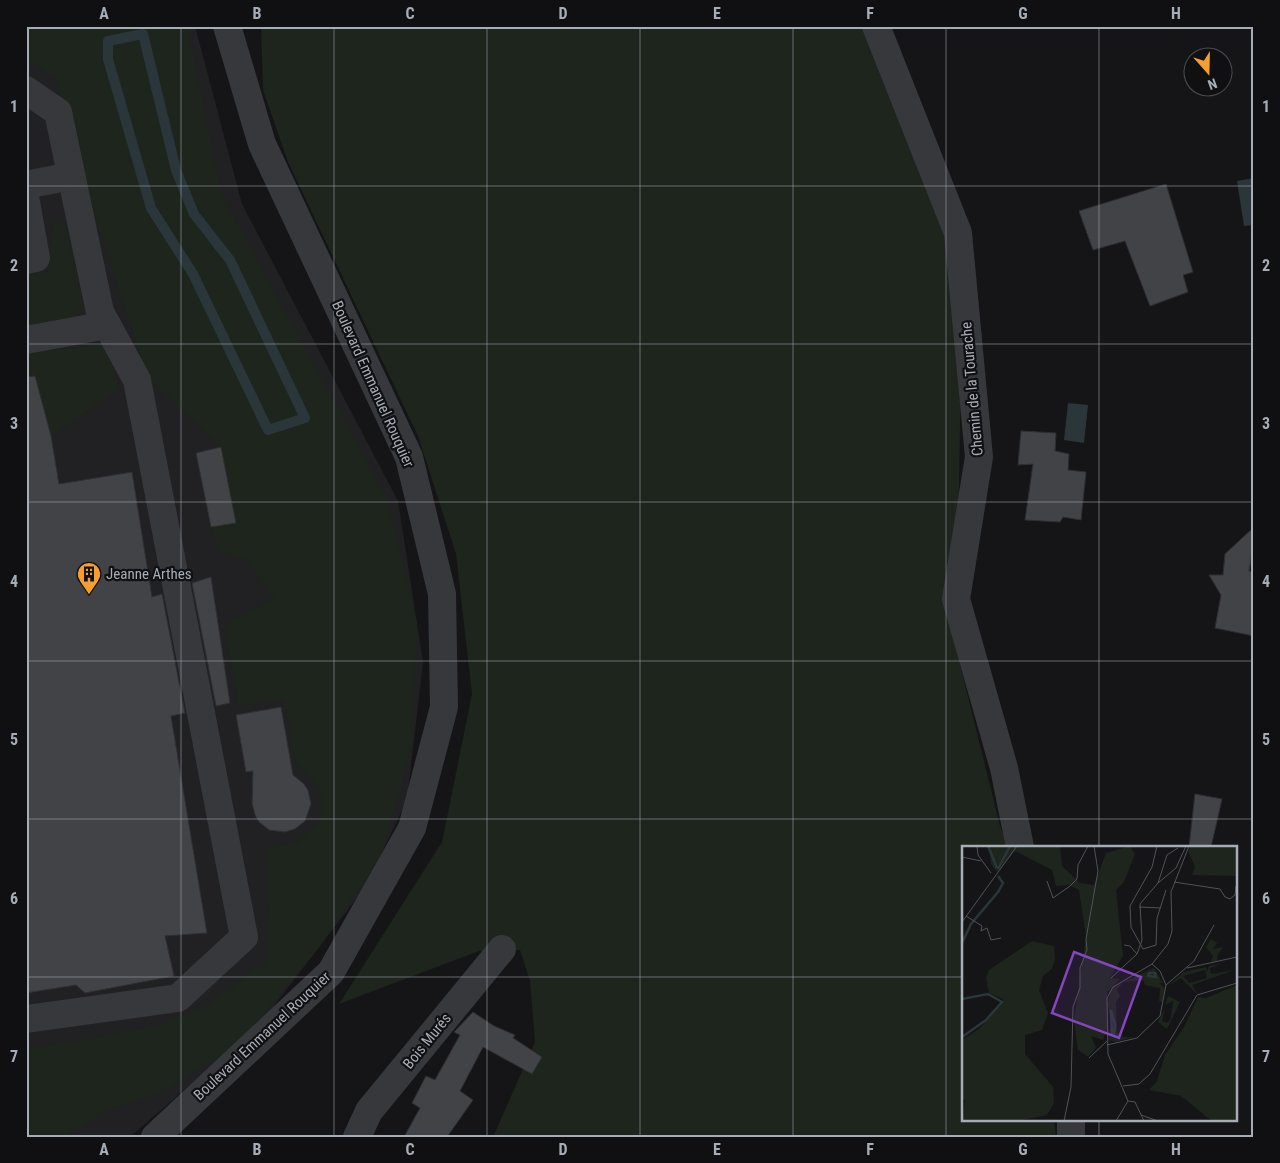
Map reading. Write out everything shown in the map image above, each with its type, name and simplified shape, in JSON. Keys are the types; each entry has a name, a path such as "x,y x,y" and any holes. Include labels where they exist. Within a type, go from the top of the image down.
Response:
{"street":[{"name":"Boulevard Emmanuel Rouquier","path":"154,1137 331,972 412,828 444,706 442,594 409,457 262,144 227,26"},
{"name":"Chemin de la Tourache","path":"876,26 958,233 979,457 956,599 1004,768 1020,846"},
{"path":"26,90 58,112 100,312 137,380 244,937 178,998 26,1019"},
{"path":"26,185 71,176"},
{"path":"26,202 36,258 26,260"},
{"path":"26,340 107,325"},
{"name":"Bois Murés","path":"357,1137 369,1111 502,949"},
{"path":"1071,1137 1072,1120"}],"shaded area":[{"path":"26,26 195,26 242,204 398,501 423,662 407,800 366,886 260,1024 130,1137 26,1137"},
{"path":"26,26 187,26 221,193 387,499 417,622 413,742 381,856 318,949 238,1044 168,1089 106,1111 63,1137 26,1137 26,1054 30,1049 154,1027 206,1006 267,961 269,902 266,847 295,844 321,821 320,789 296,763 284,700 239,705 224,625 274,598 246,559 220,551 211,527 237,523 221,447 147,377 73,146 55,77 26,61"},
{"path":"261,26 869,26 940,200 962,295 959,489 953,636 1000,826 1008,846 962,846 962,1120 1054,1120 1056,1137 493,1137 535,1042 530,981 520,950 479,951 339,1004 442,842 472,694 456,554 418,436 288,162 263,90"},
{"path":"1254,178 1254,225 1244,226 1237,181"},
{"path":"65,220 84,310 52,327 26,329 26,276 48,271 54,224"},
{"path":"109,344 119,389 51,436 26,382 26,352"},
{"path":"1068,403 1088,405 1084,443 1064,440"}],"building":[{"path":"1166,184 1193,272 1183,275 1188,292 1150,306 1125,241 1093,250 1079,211"},
{"name":"Jeanne Arthes","path":"35,376 51,436 59,484 132,472 152,597 162,594 185,713 171,716 207,933 165,936 174,976 85,993 76,985 26,993 26,377"},
{"path":"1021,431 1056,433 1055,451 1069,454 1068,470 1086,472 1081,520 1063,517 1060,522 1025,520 1033,464 1018,465"},
{"path":"221,447 236,523 211,527 196,453"},
{"path":"1254,527 1254,543 1249,571 1254,572 1254,636 1215,628 1221,595 1209,575 1223,575 1225,554"},
{"path":"211,577 230,703 216,706 192,583"},
{"path":"281,707 293,775 308,790 311,804 305,821 295,829 285,832 269,830 259,822 255,815 252,803 253,771 246,772 236,715"},
{"path":"1195,794 1222,799 1211,846 1189,846"},
{"path":"473,1012 494,1026 515,1035 513,1038 542,1057 532,1074 483,1047 460,1091 473,1100 447,1137 404,1137 420,1108 412,1103 426,1076 435,1080 460,1035 454,1032"}],"waterway":[{"path":"143,34 176,170 194,214 230,260 305,418 268,430 193,274 151,208 108,59 108,41 143,34"}],"place":[{"name":"Jeanne Arthes","path":"89,595"}]}
